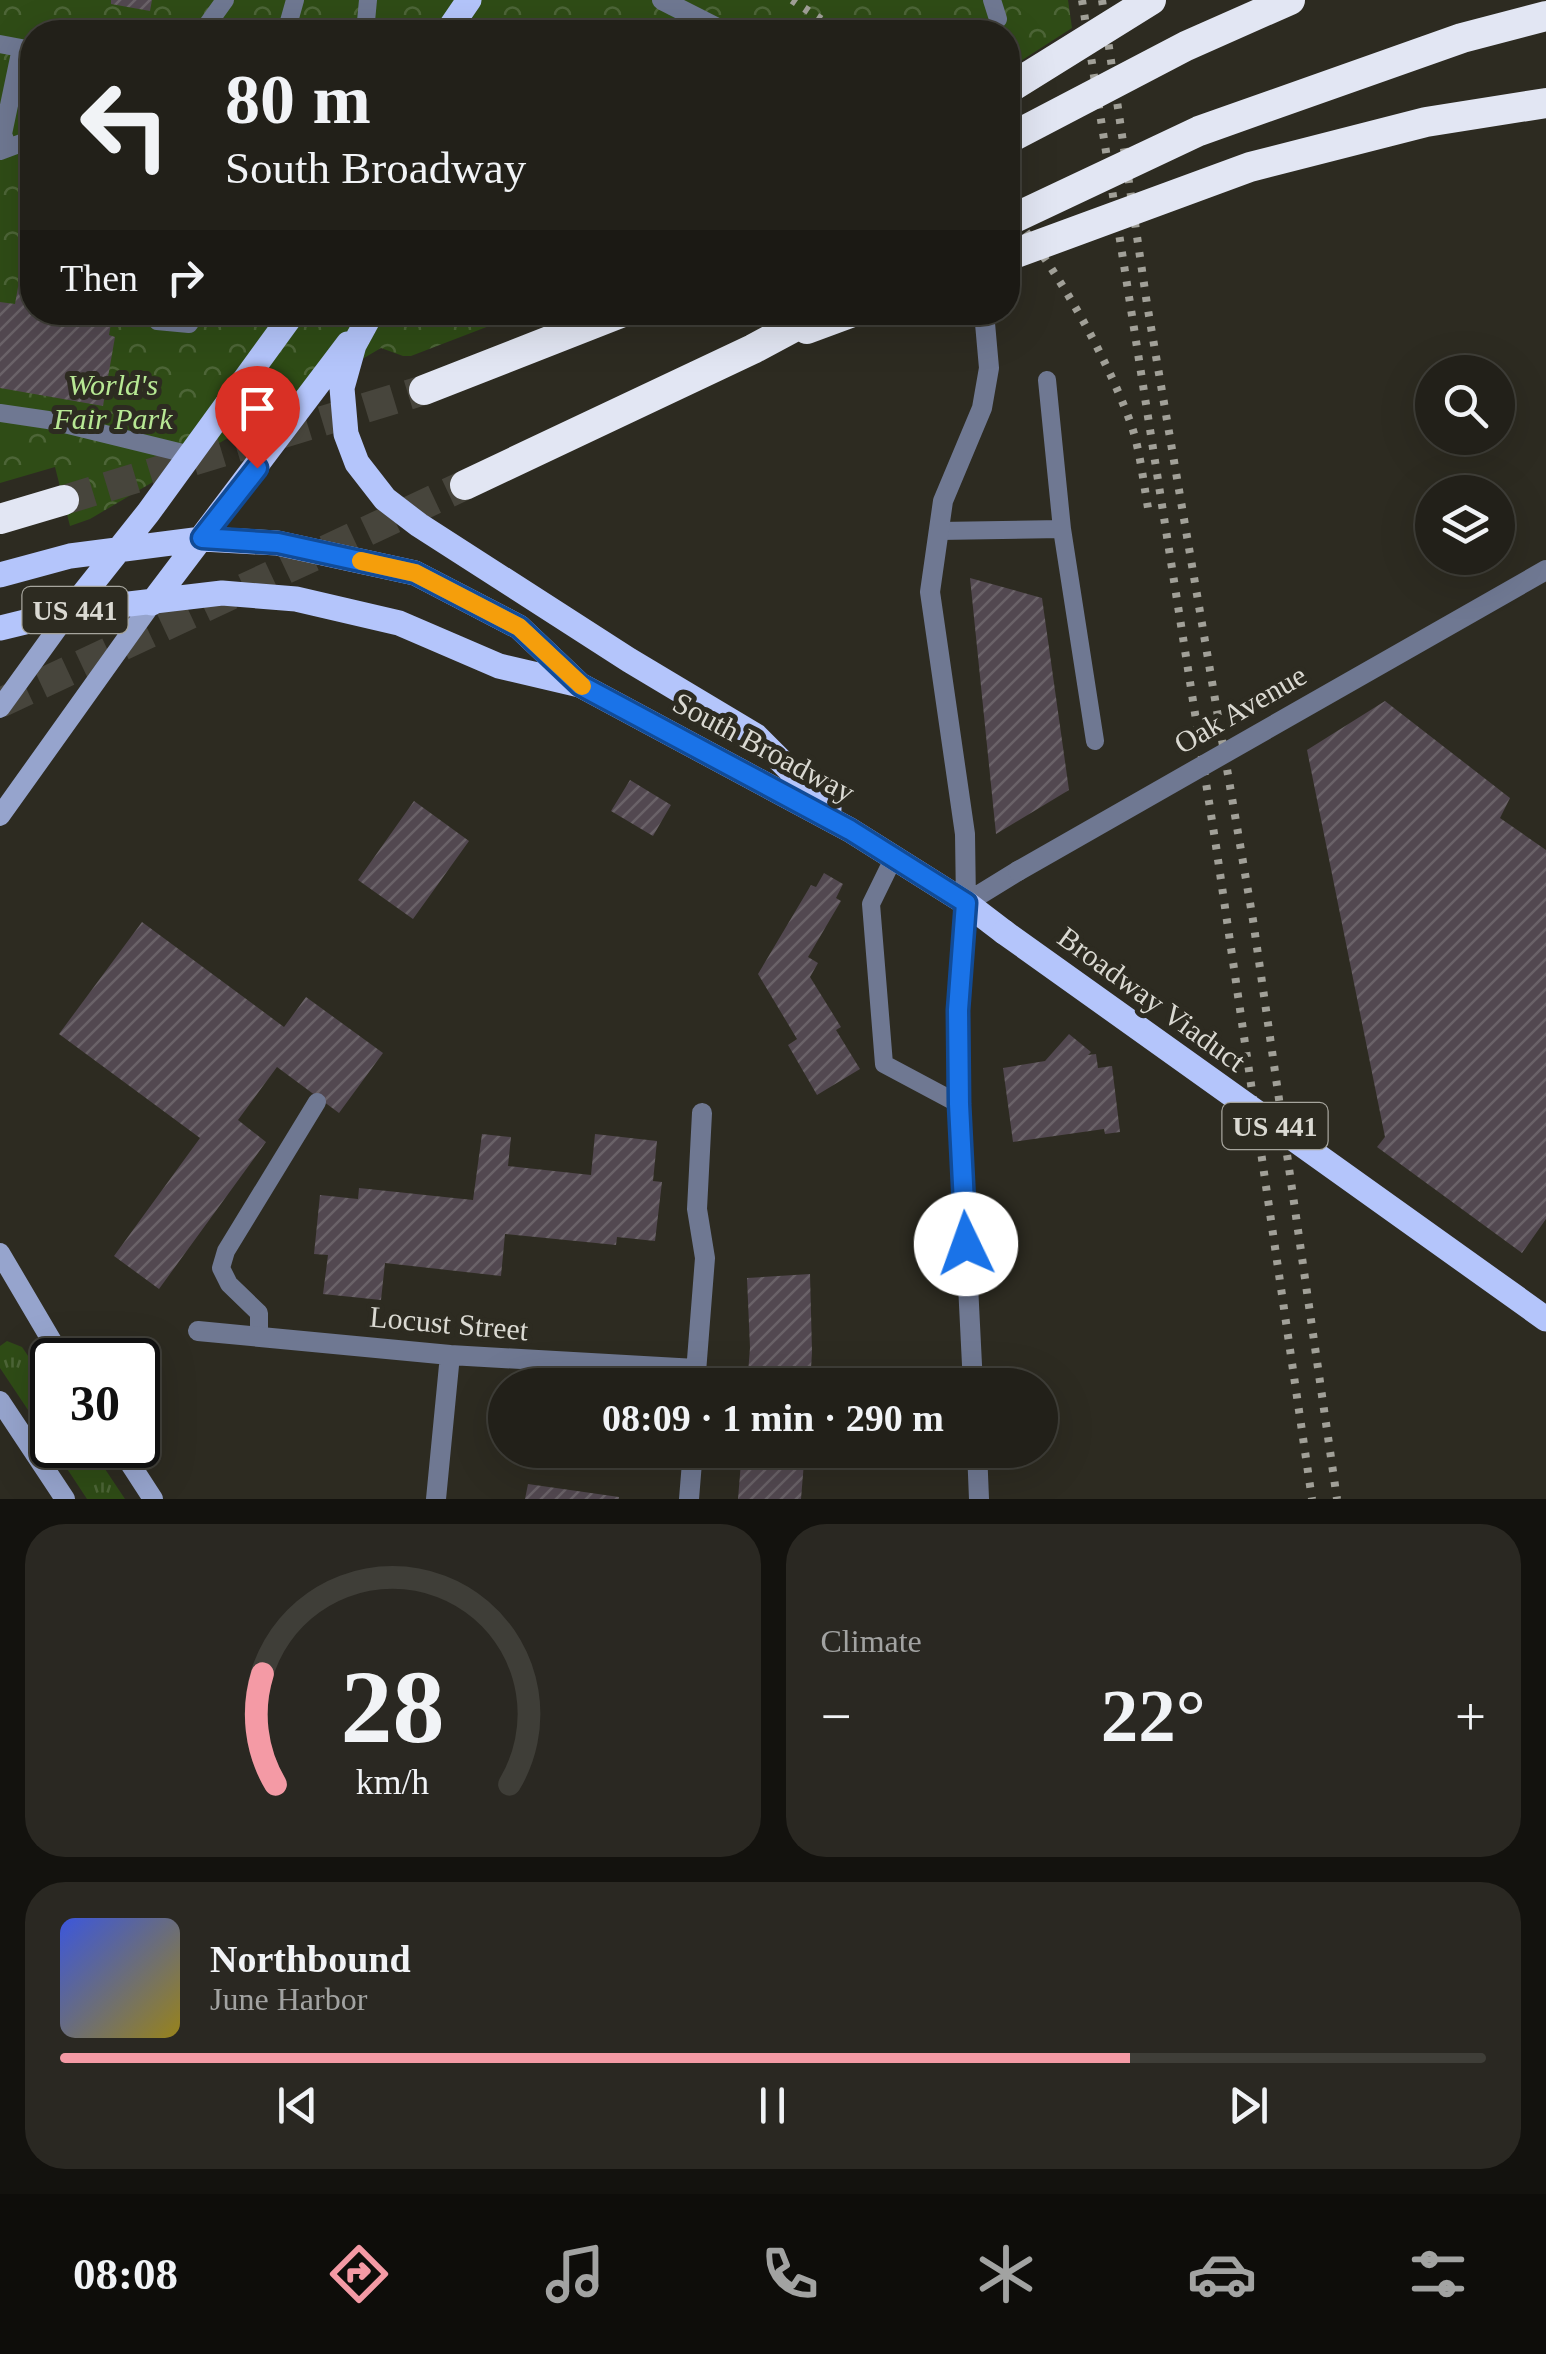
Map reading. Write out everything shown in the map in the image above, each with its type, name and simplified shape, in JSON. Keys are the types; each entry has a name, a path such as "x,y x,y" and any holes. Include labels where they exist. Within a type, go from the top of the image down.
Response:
{"highway":[{"path":"1020,82 1151,0"},
{"path":"1020,133 1186,46 1290,0"},
{"path":"1020,215 1200,131 1462,38 1546,16"},
{"path":"1020,252 1250,167 1426,122 1546,103"},
{"path":"424,390 589,325"},
{"path":"466,485 798,325"},
{"path":"753,349 818,325"},
{"path":"0,519 64,500"}],"main road":[{"path":"0,708 285,325"},
{"path":"0,816 152,603 362,325"},
{"path":"364,325 354,344 342,388 346,434 357,463 386,499 418,525 756,736 850,830"},
{"name":"US 441","path":"0,575 70,556 202,538"},
{"name":"South Broadway","path":"202,538 278,543 415,573 519,627 580,685"},
{"name":"South Broadway","path":"152,603 222,592 296,599 400,624 498,666 580,685 850,830 966,903"},
{"name":"US 441","path":"0,628 70,610 152,603"},
{"name":"Broadway Viaduct","path":"966,903 1546,1319"},
{"path":"0,1253 7,1280 48,1338"},
{"path":"0,1401 65,1499"},
{"path":"133,1468 153,1499"}],"street":[{"path":"662,0 701,20"},
{"path":"972,1368 959,1104 958,1010 966,903 965,834 930,592 943,501 982,408 990,368 985,325"},
{"name":"Oak Avenue","path":"966,903 1546,570"},
{"path":"697,1368 705,1258 697,1209 702,1112"},
{"name":"Locust Street","path":"198,1331 595,1368"},
{"path":"436,1499 450,1355"},
{"path":"690,1499 692,1468"},
{"path":"978,1468 979,1499"}],"lane":[{"path":"992,0 998,19"},
{"path":"2,142 20,75"},
{"path":"1047,380 1062,529 1095,741"},
{"path":"0,413 48,420 191,455"},
{"path":"938,531 1062,529"},
{"path":"894,858 872,904 884,1064 959,1104"},
{"path":"260,1337 259,1313 229,1284 221,1268 226,1252 317,1102"}],"green space":[{"name":"World's Fair Park","path":"0,0 1068,0 1072,28 1020,61 1020,20 20,20 20,325 492,325 411,356 381,348 90,519 70,526 55,467 0,483"},
{"path":"7,1341 22,1347 30,1359 30,1413 0,1368 0,1346"},
{"path":"67,1468 104,1468 125,1499 87,1499"}],"building":[{"path":"111,0 152,0 150,11 111,4"},
{"path":"20,276 20,325 111,325 109,335 115,337 103,406 0,388 0,302 15,304"},
{"path":"970,578 1042,598 1069,790 996,834"},
{"path":"1385,701 1510,798 1500,818 1546,850 1546,1219 1522,1253 1377,1147 1385,1137 1307,750"},
{"path":"630,780 671,805 653,836 611,811"},
{"path":"414,801 469,841 413,919 358,880"},
{"path":"824,873 843,884 836,898 841,901 808,957 818,963 810,977 841,1027 836,1030 860,1069 817,1095 788,1045 797,1039 758,974 811,885 816,887"},
{"path":"142,922 284,1027 306,997 383,1053 339,1113 277,1067 238,1120 266,1142 159,1289 114,1256 200,1138 59,1034"},
{"path":"1069,1034 1091,1052 1088,1055 1096,1054 1098,1068 1112,1066 1120,1132 1105,1134 1104,1129 1013,1142 1003,1068 1045,1061"},
{"path":"482,1134 511,1137 508,1166 591,1175 595,1134 657,1141 653,1181 662,1182 655,1241 617,1237 616,1245 505,1234 501,1276 385,1263 381,1300 323,1294 328,1255 314,1254 320,1195 358,1199 359,1188 473,1200"},
{"path":"810,1274 811,1368 748,1368 747,1278"},
{"path":"741,1468 804,1468 801,1499 738,1499"},
{"path":"528,1484 619,1497 619,1499 525,1499"}],"tunnel":[{"path":"64,500 424,390"},
{"path":"0,703 465,485"}],"railway":[{"path":"792,0 822,20"},
{"path":"1082,0 1216,846 1312,1499"},
{"path":"1102,0 1147,304 1253,920 1337,1499"},
{"path":"1020,224 1061,284 1120,395 1134,434 1148,508"}],"slow traffic":[{"path":"361,561 415,573 519,627 582,686"}],"route":[{"path":"257,468 202,538 278,543 415,573 519,627 580,685 850,830 966,903 958,1010 966,1244"}]}
